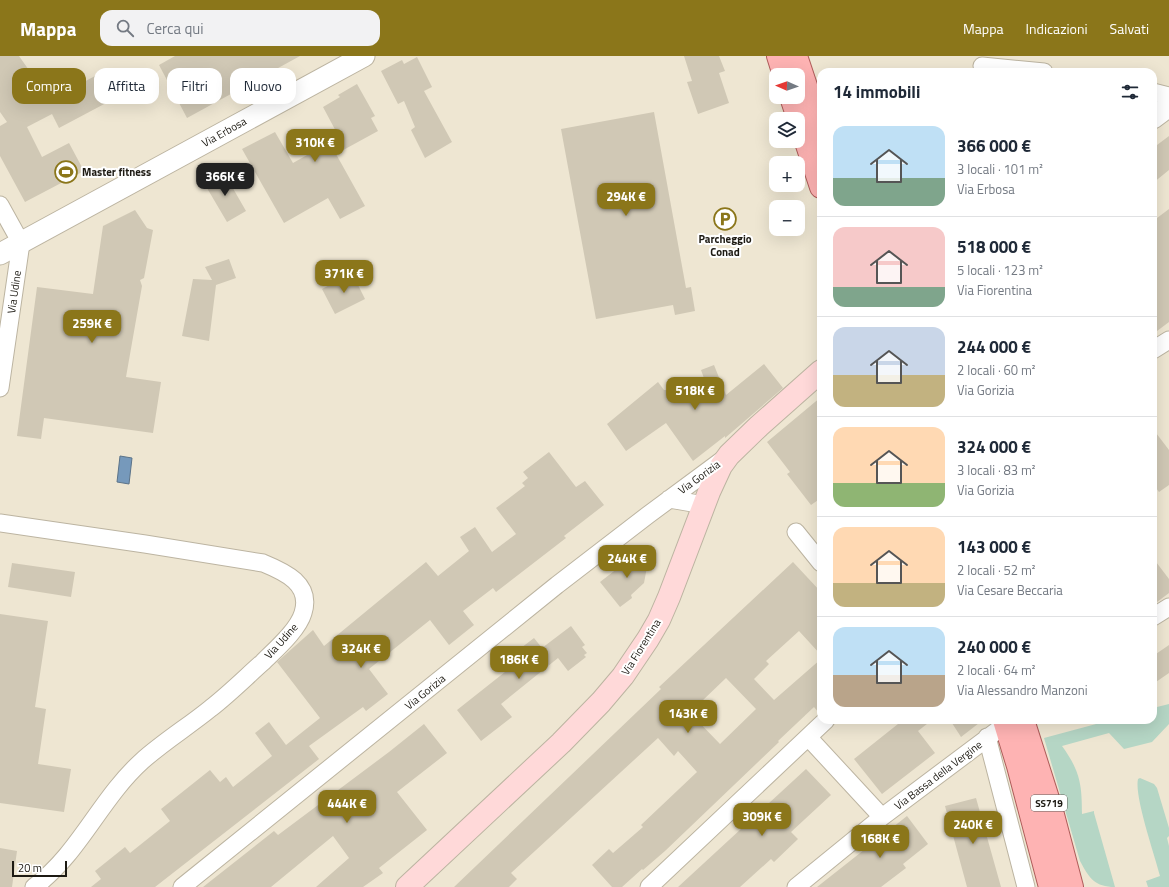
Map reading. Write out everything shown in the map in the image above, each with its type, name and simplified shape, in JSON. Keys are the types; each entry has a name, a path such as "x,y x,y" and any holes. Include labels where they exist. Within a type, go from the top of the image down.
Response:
{"main road":[{"path":"778,56 782,68"},
{"path":"796,56 817,119"},
{"path":"793,104 817,175"},
{"name":"Via Fiorentina","path":"407,887 561,743 601,702 623,676 659,620 704,504 715,479 729,455 817,375"},
{"name":"SS719","path":"1012,724 1052,812 1072,887"},
{"name":"SS719","path":"1012,724 1050,887"}],"street":[{"name":"Via Erbosa","path":"0,254 364,56"},
{"path":"982,66 1003,68"},
{"path":"1157,93 1169,96"},
{"path":"1157,115 1169,106"},
{"path":"0,205 21,243"},
{"name":"Via Udine","path":"0,388 21,243"},
{"path":"1157,348 1169,340"},
{"name":"Via Gorizia","path":"182,887 557,585 729,455"},
{"name":"Via Gorizia","path":"669,499 704,504"},
{"name":"Via Udine","path":"0,524 146,544 263,563 278,569 293,578 300,585 305,602 303,613 297,625 276,649 211,708 142,761 118,787 59,866 34,887"},
{"path":"796,532 817,558"},
{"path":"1157,614 1169,606"},
{"path":"649,887 822,724"},
{"name":"Via Bassa della Vergine","path":"796,887 882,817 987,737 1006,724"},
{"path":"808,736 882,817"},
{"path":"987,737 1026,887"}],"green space":[{"path":"1169,704 1169,724 1152,742 1124,749 1109,733 1062,746 1073,763 1079,778 1082,814 1094,811 1115,887 1108,887 1093,880 1086,872 1080,861 1044,738 1096,724 1157,724 1157,707"},
{"path":"1140,778 1154,784 1157,788 1169,828 1169,836 1167,838 1169,846 1169,887 1148,887 1146,881 1160,876 1139,799 1138,779"}],"water":[{"path":"120,456 132,458 129,484 117,482"}],"building":[{"path":"0,56 19,56 27,68 12,68 12,104 86,104 86,81 94,77 94,104 104,104 59,128 52,114 27,127 42,157 69,143 84,171 25,202 0,156 0,126 7,122 0,112"},
{"path":"175,56 300,56 278,68 230,68 230,94 222,99 222,68 167,68 167,80 159,65"},
{"path":"684,56 719,56 725,71 719,73 729,103 698,114 687,82 692,81"},
{"path":"417,57 432,87 424,91 452,142 425,158 411,130 415,127 404,101 398,104 381,71 402,60 404,64"},
{"path":"357,84 375,116 371,118 378,131 336,154 365,206 340,219 328,198 284,223 242,149 275,132 293,163 339,137 323,107 340,97 338,95"},
{"path":"180,104 213,104 187,118"},
{"path":"654,112 686,288 691,287 695,311 675,315 673,305 596,319 561,129"},
{"path":"1169,136 1169,170 1157,180 1157,145"},
{"path":"223,171 246,211 227,222 204,183"},
{"path":"1169,209 1169,322 1157,331 1157,218"},
{"path":"135,210 147,228 153,230 144,278 140,280 142,286 126,377 161,382 153,433 44,418 41,439 17,436 37,287 93,294 103,226"},
{"path":"229,259 236,278 216,285 209,341 182,336 193,279 212,280 205,267"},
{"path":"352,273 365,299 335,314 322,289"},
{"path":"764,364 783,388 725,438 725,436 693,461 666,423 626,451 607,424 658,382 664,390 709,392 701,370 714,365 726,395"},
{"path":"817,400 817,501 811,505 787,474 790,472 767,442"},
{"path":"1157,434 1169,450 1169,485 1159,492 1157,489"},
{"path":"549,452 576,487 585,481 604,505 564,536 566,538 496,592 493,588 463,611 474,625 449,645 430,620 369,669 388,694 366,711 363,707 309,746 319,759 155,887 91,887 101,879 95,871 125,847 130,853 170,821 161,809 210,770 220,782 226,777 233,787 272,756 255,733 269,722 286,745 320,718 277,662 313,630 324,646 426,562 438,576 469,551 460,537 475,527 492,552 516,534 496,508 525,486 522,483 528,478 523,472"},
{"path":"640,551 650,565 647,567 644,583 631,595 632,598 620,607 600,582"},
{"path":"793,562 817,588 817,651 799,631 766,661 769,664 754,679 774,700 817,662 817,711 814,707 665,851 643,870 642,869 622,887 612,887 592,865 609,849 613,853 643,827 641,825 697,772 678,751 674,756 658,738 511,873 517,879 509,887 454,887 661,689 659,687","holes":["726,678 756,709 720,744 692,715 704,703 702,701"]},
{"path":"12,563 75,572 71,597 8,587"},
{"path":"1157,563 1169,579 1169,593 1157,602"},
{"path":"0,614 48,621 35,707 46,709 38,764 71,769 64,812 0,803"},
{"path":"571,626 585,645 582,647 587,653 584,655 586,657 568,671 558,658 501,704 512,717 481,741 457,710 505,672 499,665 534,638 542,648"},
{"path":"1169,645 1169,673 1157,681 1157,653"},
{"path":"424,724 447,753 397,792 427,830 379,868 383,873 363,887 316,887 349,858 333,836 271,887 203,887 274,831 278,835"},
{"path":"898,724 927,724 918,731 935,753 882,794 854,759"},
{"path":"953,724 978,724 961,737"},
{"path":"806,769 831,795 791,832 798,839 774,862 771,859 740,887 678,887"},
{"path":"976,798 1001,887 967,887 945,806"},
{"path":"907,816 928,844 903,864 906,868 881,887 817,887"},
{"path":"0,848 17,851 12,887 0,887"}],"place":[{"name":"Master fitness","path":"66,172"},
{"name":"Parcheggio Conad","path":"725,219"}]}
